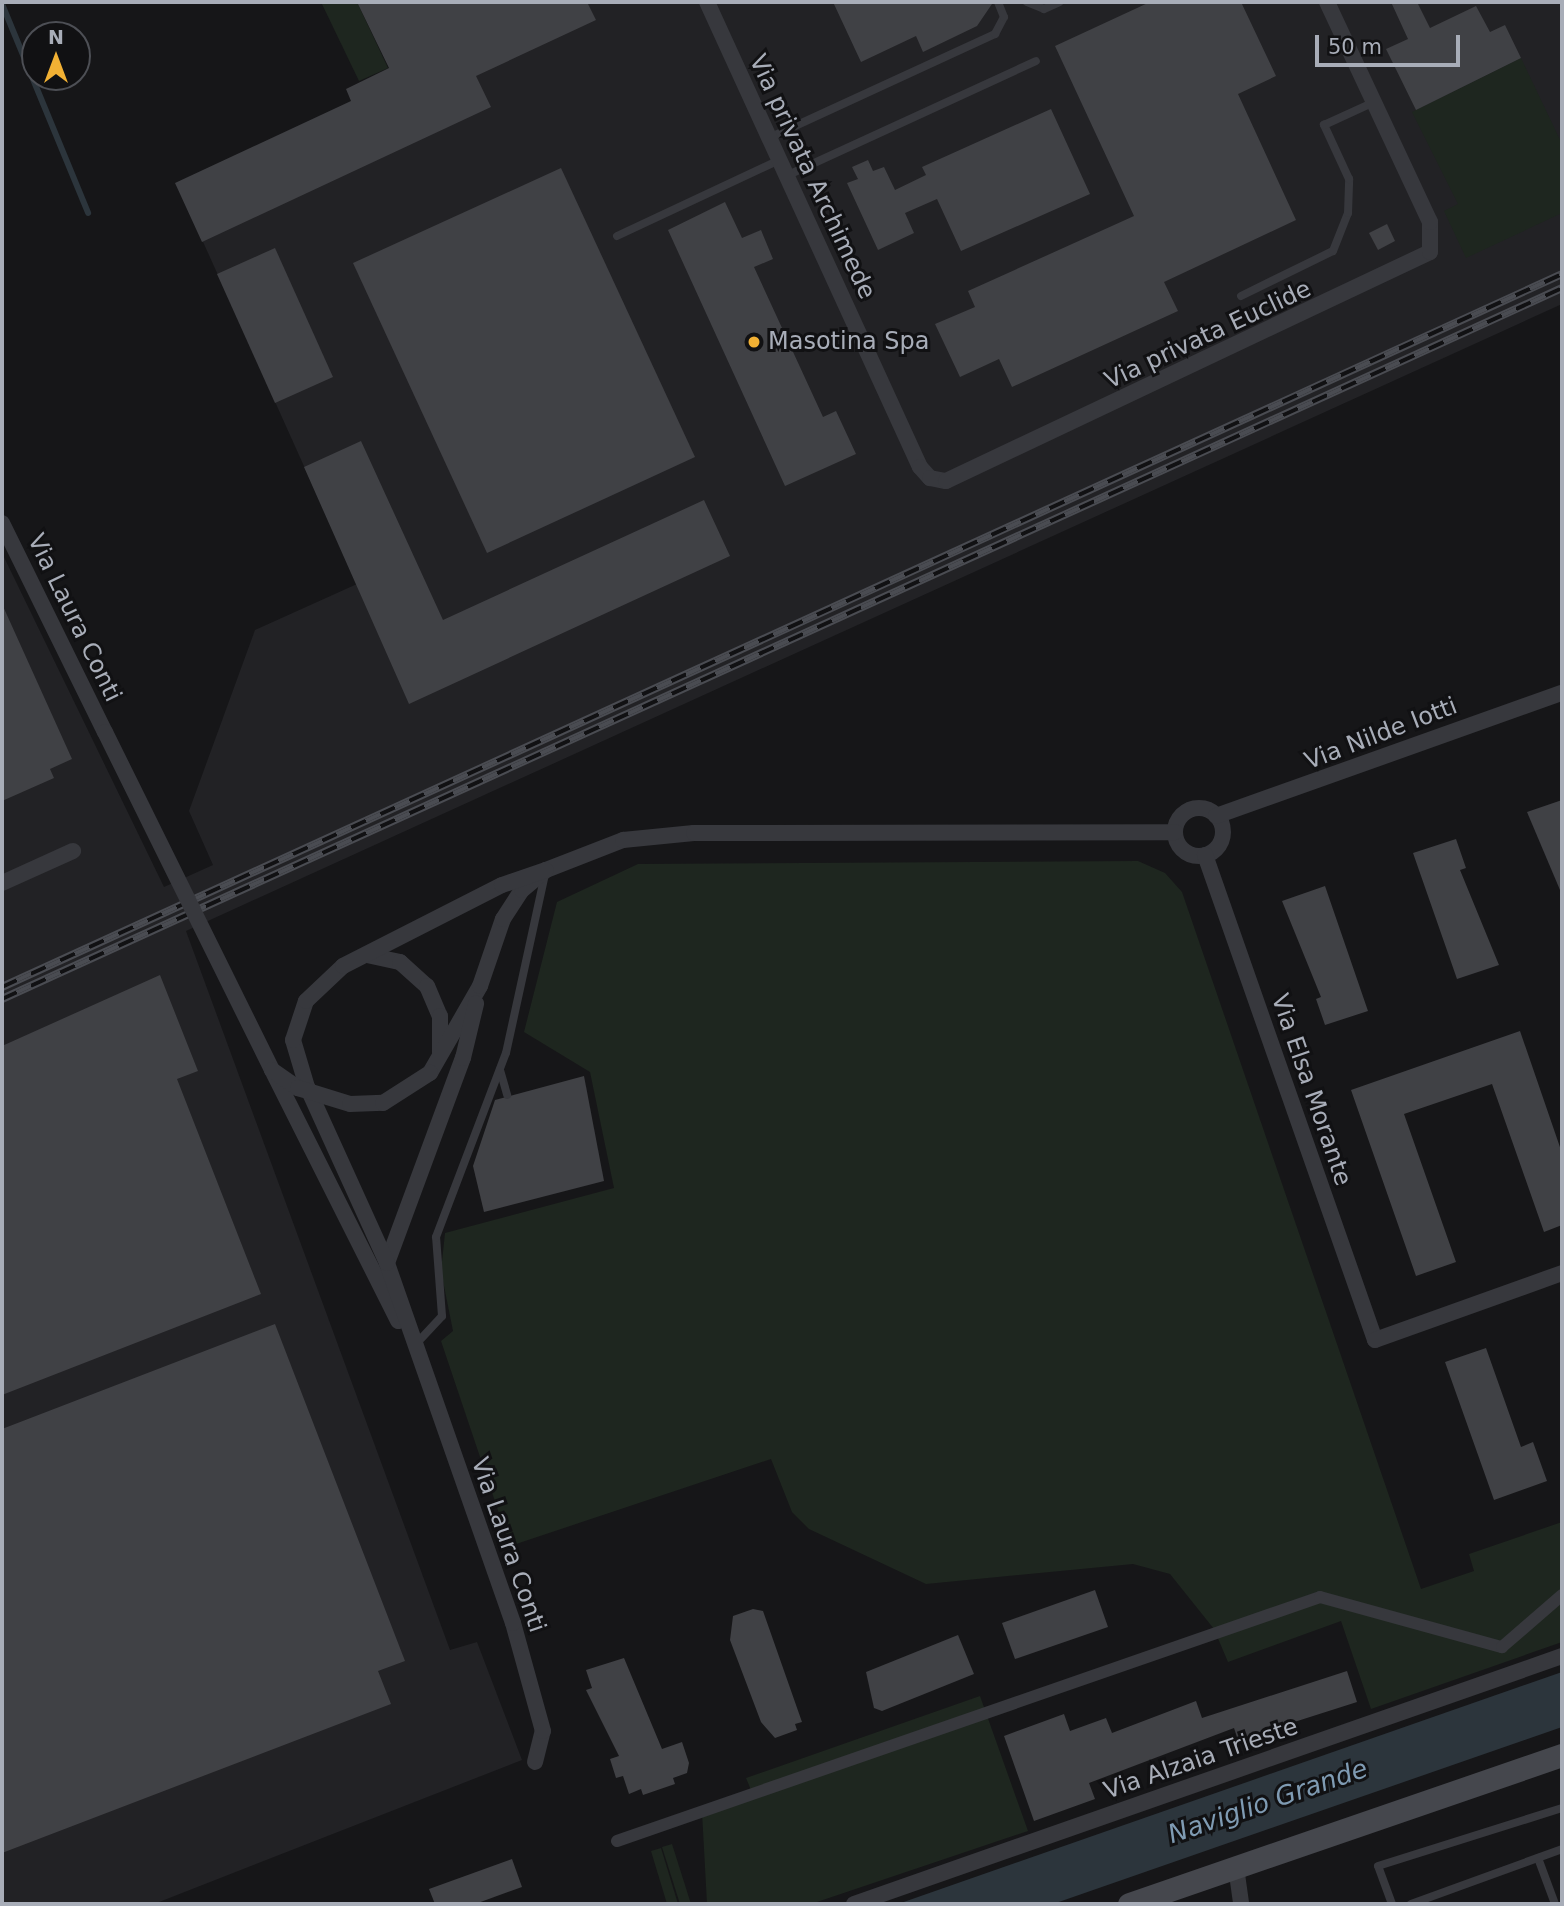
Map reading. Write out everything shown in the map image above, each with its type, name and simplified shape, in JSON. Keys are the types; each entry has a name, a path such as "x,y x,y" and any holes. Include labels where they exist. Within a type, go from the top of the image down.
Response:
{"main road":[{"path":"1139,1903 1562,1755"}],"street":[{"name":"Via privata Archimede","path":"707,2 920,467 930,478 946,481 975,468"},
{"path":"1327,2 1374,102"},
{"name":"Via privata Euclide","path":"975,468 1416,262 1434,243 1430,222 1374,102"},
{"name":"Via Laura Conti","path":"2,523 381,1293 414,1346 513,1623 543,1731 536,1762"},
{"name":"Via Nilde Iotti","path":"1216,816 1562,693"},
{"path":"1202,809 1216,816 1223,834 1205,855 1184,851 1175,832 1186,812 1202,809"},
{"path":"414,1346 387,1262 307,1087 293,1041 313,990 367,955 502,885 623,839 662,833 1175,832"},
{"path":"2,883 73,851"},
{"name":"Via Elsa Morante","path":"1205,855 1375,1340 1562,1273"},
{"path":"387,1262 463,1058 480,986 511,904 546,870"},
{"path":"367,955 400,962 427,986 440,1016 440,1057"},
{"path":"272,1070 298,1088 350,1104 383,1103 430,1073 480,986"},
{"path":"617,1841 1320,1597 1502,1647 1562,1595"},
{"name":"Via Alzaia Trieste","path":"855,1904 1562,1656"},
{"path":"1236,1867 1241,1904"}],"lane":[{"path":"769,138 995,34 1004,17 998,2"},
{"path":"1027,2 1044,9 1060,2"},
{"path":"786,176 1036,61"},
{"path":"1241,296 1333,251 1348,213 1349,179 1324,125 1374,102"},
{"path":"617,236 779,160"},
{"path":"414,1346 442,1316 436,1237 500,1070 546,870"},
{"path":"500,1070 507,1095"},
{"path":"1392,1904 1378,1866 1562,1808"},
{"path":"1411,1904 1562,1849"},
{"path":"1538,1858 1555,1904"}],"shaded area":[{"path":"321,2 357,2 388,68 359,81"},
{"path":"562,2 1562,2 1562,304 186,931 450,1650 477,1642 522,1760 154,1904 2,1904 2,553 164,887 213,865 189,811 255,630 357,584 177,184"},
{"path":"1521,58 1562,144 1562,213 1466,258 1444,211 1458,204 1412,112"},
{"path":"1138,861 1165,873 1182,892 1421,1589 1474,1571 1469,1554 1562,1522 1562,1642 1371,1709 1341,1621 1228,1662 1214,1629 1170,1574 1133,1564 926,1584 809,1529 792,1512 771,1459 510,1546 441,1341 453,1331 441,1271 445,1233 614,1188 590,1072 524,1032 557,902 638,864"},
{"path":"980,1696 1028,1831 811,1904 707,1904 702,1812 751,1790 746,1778"},
{"path":"672,1844 691,1904 680,1904 662,1847"},
{"path":"661,1848 678,1904 667,1904 651,1851"}],"water":[{"name":"Naviglio Grande","path":"1562,1672 1562,1727 1053,1904 898,1904"}],"building":[{"path":"357,2 587,2 596,20 476,76 491,107 202,242 175,183 351,101 346,89 389,68"},
{"path":"833,2 992,4 977,26 923,52 916,36 861,62"},
{"path":"1150,2 1241,2 1276,76 1238,94 1296,220 1164,282 1178,311 1012,387 999,359 960,377 935,324 975,307 968,291 1134,216 1055,46"},
{"path":"1391,2 1417,2 1430,28 1476,6 1490,32 1505,25 1521,58 1416,110 1386,49 1408,39"},
{"path":"1051,109 1090,194 961,251 937,199 905,213 914,233 878,250 847,183 858,179 852,167 868,160 873,171 884,167 895,190 926,175 922,167"},
{"path":"561,168 695,457 487,553 353,263"},
{"name":"Masotina Spa","path":"725,202 742,238 761,230 773,259 754,267 823,417 836,411 856,454 785,486 668,230"},
{"path":"1387,224 1395,241 1378,250 1369,233"},
{"path":"275,248 333,377 275,403 217,274"},
{"path":"361,441 443,620 704,500 730,556 409,704 304,467"},
{"path":"2,604 72,759 50,769 54,778 2,801"},
{"path":"1562,800 1562,890 1560,890 1527,812"},
{"path":"1456,839 1466,868 1460,870 1499,965 1457,979 1413,853"},
{"path":"1325,886 1368,1011 1325,1025 1316,999 1321,997 1282,901"},
{"path":"160,975 198,1071 177,1079 261,1294 2,1395 2,1046"},
{"path":"1520,1031 1562,1153 1562,1225 1544,1232 1492,1084 1404,1114 1456,1262 1416,1276 1351,1090"},
{"path":"584,1076 604,1181 484,1212 473,1166 495,1100"},
{"path":"275,1324 405,1661 378,1671 391,1704 2,1853 2,1429"},
{"path":"1486,1348 1521,1447 1533,1442 1547,1481 1494,1500 1445,1362"},
{"path":"1095,1590 1108,1627 1015,1659 1002,1623"},
{"path":"753,1609 763,1611 802,1722 795,1724 797,1730 775,1738 761,1722 730,1640 733,1616"},
{"path":"958,1635 974,1674 882,1711 874,1708 866,1672"},
{"path":"624,1658 662,1749 682,1742 689,1763 687,1773 673,1778 675,1784 643,1795 641,1789 629,1794 623,1776 616,1778 610,1759 619,1756 586,1690 592,1688 586,1670"},
{"path":"1347,1671 1357,1702 1238,1740 1234,1728 1089,1783 1095,1799 1034,1821 1004,1736 1064,1714 1070,1731 1106,1718 1112,1733 1196,1701 1202,1718"},
{"path":"512,1859 522,1887 475,1904 435,1904 429,1889"}],"waterway":[{"path":"2,4 88,213"}],"railway":[{"path":"2,987 1562,274"},
{"path":"2,999 1562,288"}],"place":[{"name":"Masotina Spa","path":"754,342"}]}
